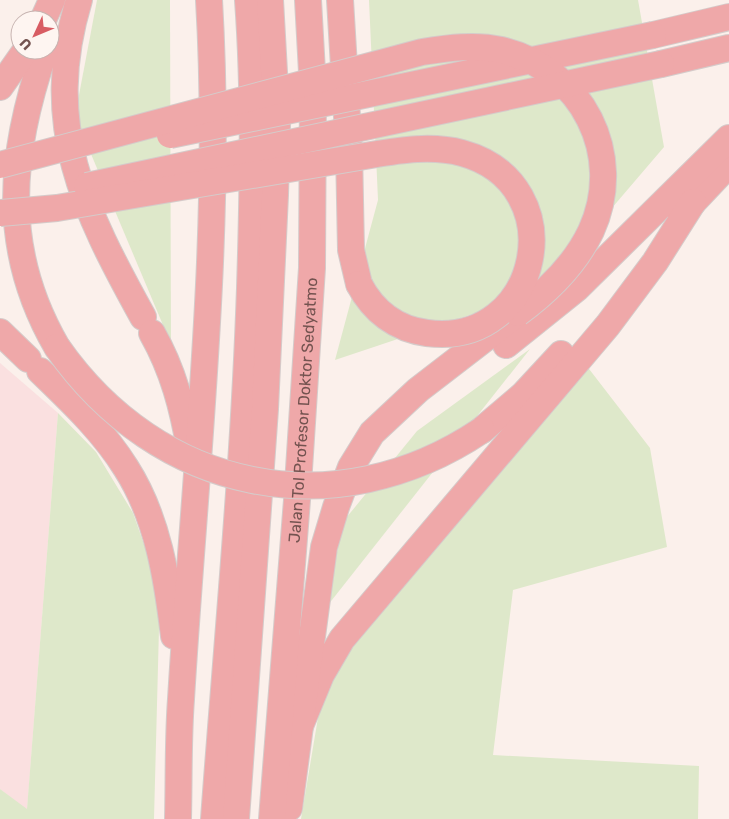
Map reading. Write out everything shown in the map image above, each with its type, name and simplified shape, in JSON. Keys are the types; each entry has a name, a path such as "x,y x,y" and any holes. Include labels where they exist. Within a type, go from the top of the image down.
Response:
{"highway":[{"path":"79,0 67,48 64,74 65,123 69,144 81,189 92,216 111,257 165,356 178,392 196,490"},
{"path":"178,819 181,701 210,256 214,77 209,0"},
{"path":"214,819 246,386 254,169 254,103 248,0"},
{"path":"236,819 266,409 275,195 277,126 270,0"},
{"name":"Jalan Tol Profesor Doktor Sedyatmo","path":"272,819 297,500 312,268 314,135 308,0"},
{"path":"0,213 58,208 371,154 416,149 452,151 483,161 508,180 521,196 532,228 532,248 529,266 512,299 500,312 482,325 460,333 449,334 420,332 408,329 381,313 369,301 359,284 351,250 349,150 340,0"},
{"path":"0,170 653,35 729,17"},
{"path":"0,165 422,52 456,47 484,47 512,53 526,58 552,73 576,97 596,136 602,168 598,210 582,247 557,280 518,313 418,390 380,423 356,458 343,489 324,547 287,819"},
{"path":"0,204 729,48"},
{"path":"0,87 19,60"},
{"path":"42,60 28,104 16,156 14,209 18,244 27,281 38,312 57,347 86,386 135,430 176,455 205,467 242,478 304,485 337,484 364,480 426,462 482,430 508,409 545,372 729,138"},
{"path":"343,489 351,477 386,441 456,383 566,298 683,196 729,164"},
{"path":"300,726 321,675 342,639 617,314 655,262 683,196"},
{"path":"0,332 96,428 126,468 143,500 158,545 166,578 181,701"}],"shaded area":[{"path":"0,363 58,413 27,810 0,789"}],"green space":[{"path":"97,0 170,0 171,344 75,116"},
{"path":"369,0 638,0 664,147 541,291 335,360 378,200"},
{"path":"530,349 328,605 342,523 417,431"},
{"path":"586,365 650,448 667,547 513,590 493,755 699,766 698,819 301,819 324,682"},
{"path":"58,413 96,452 133,513 160,590 154,819 0,819 0,789 27,809"}]}
